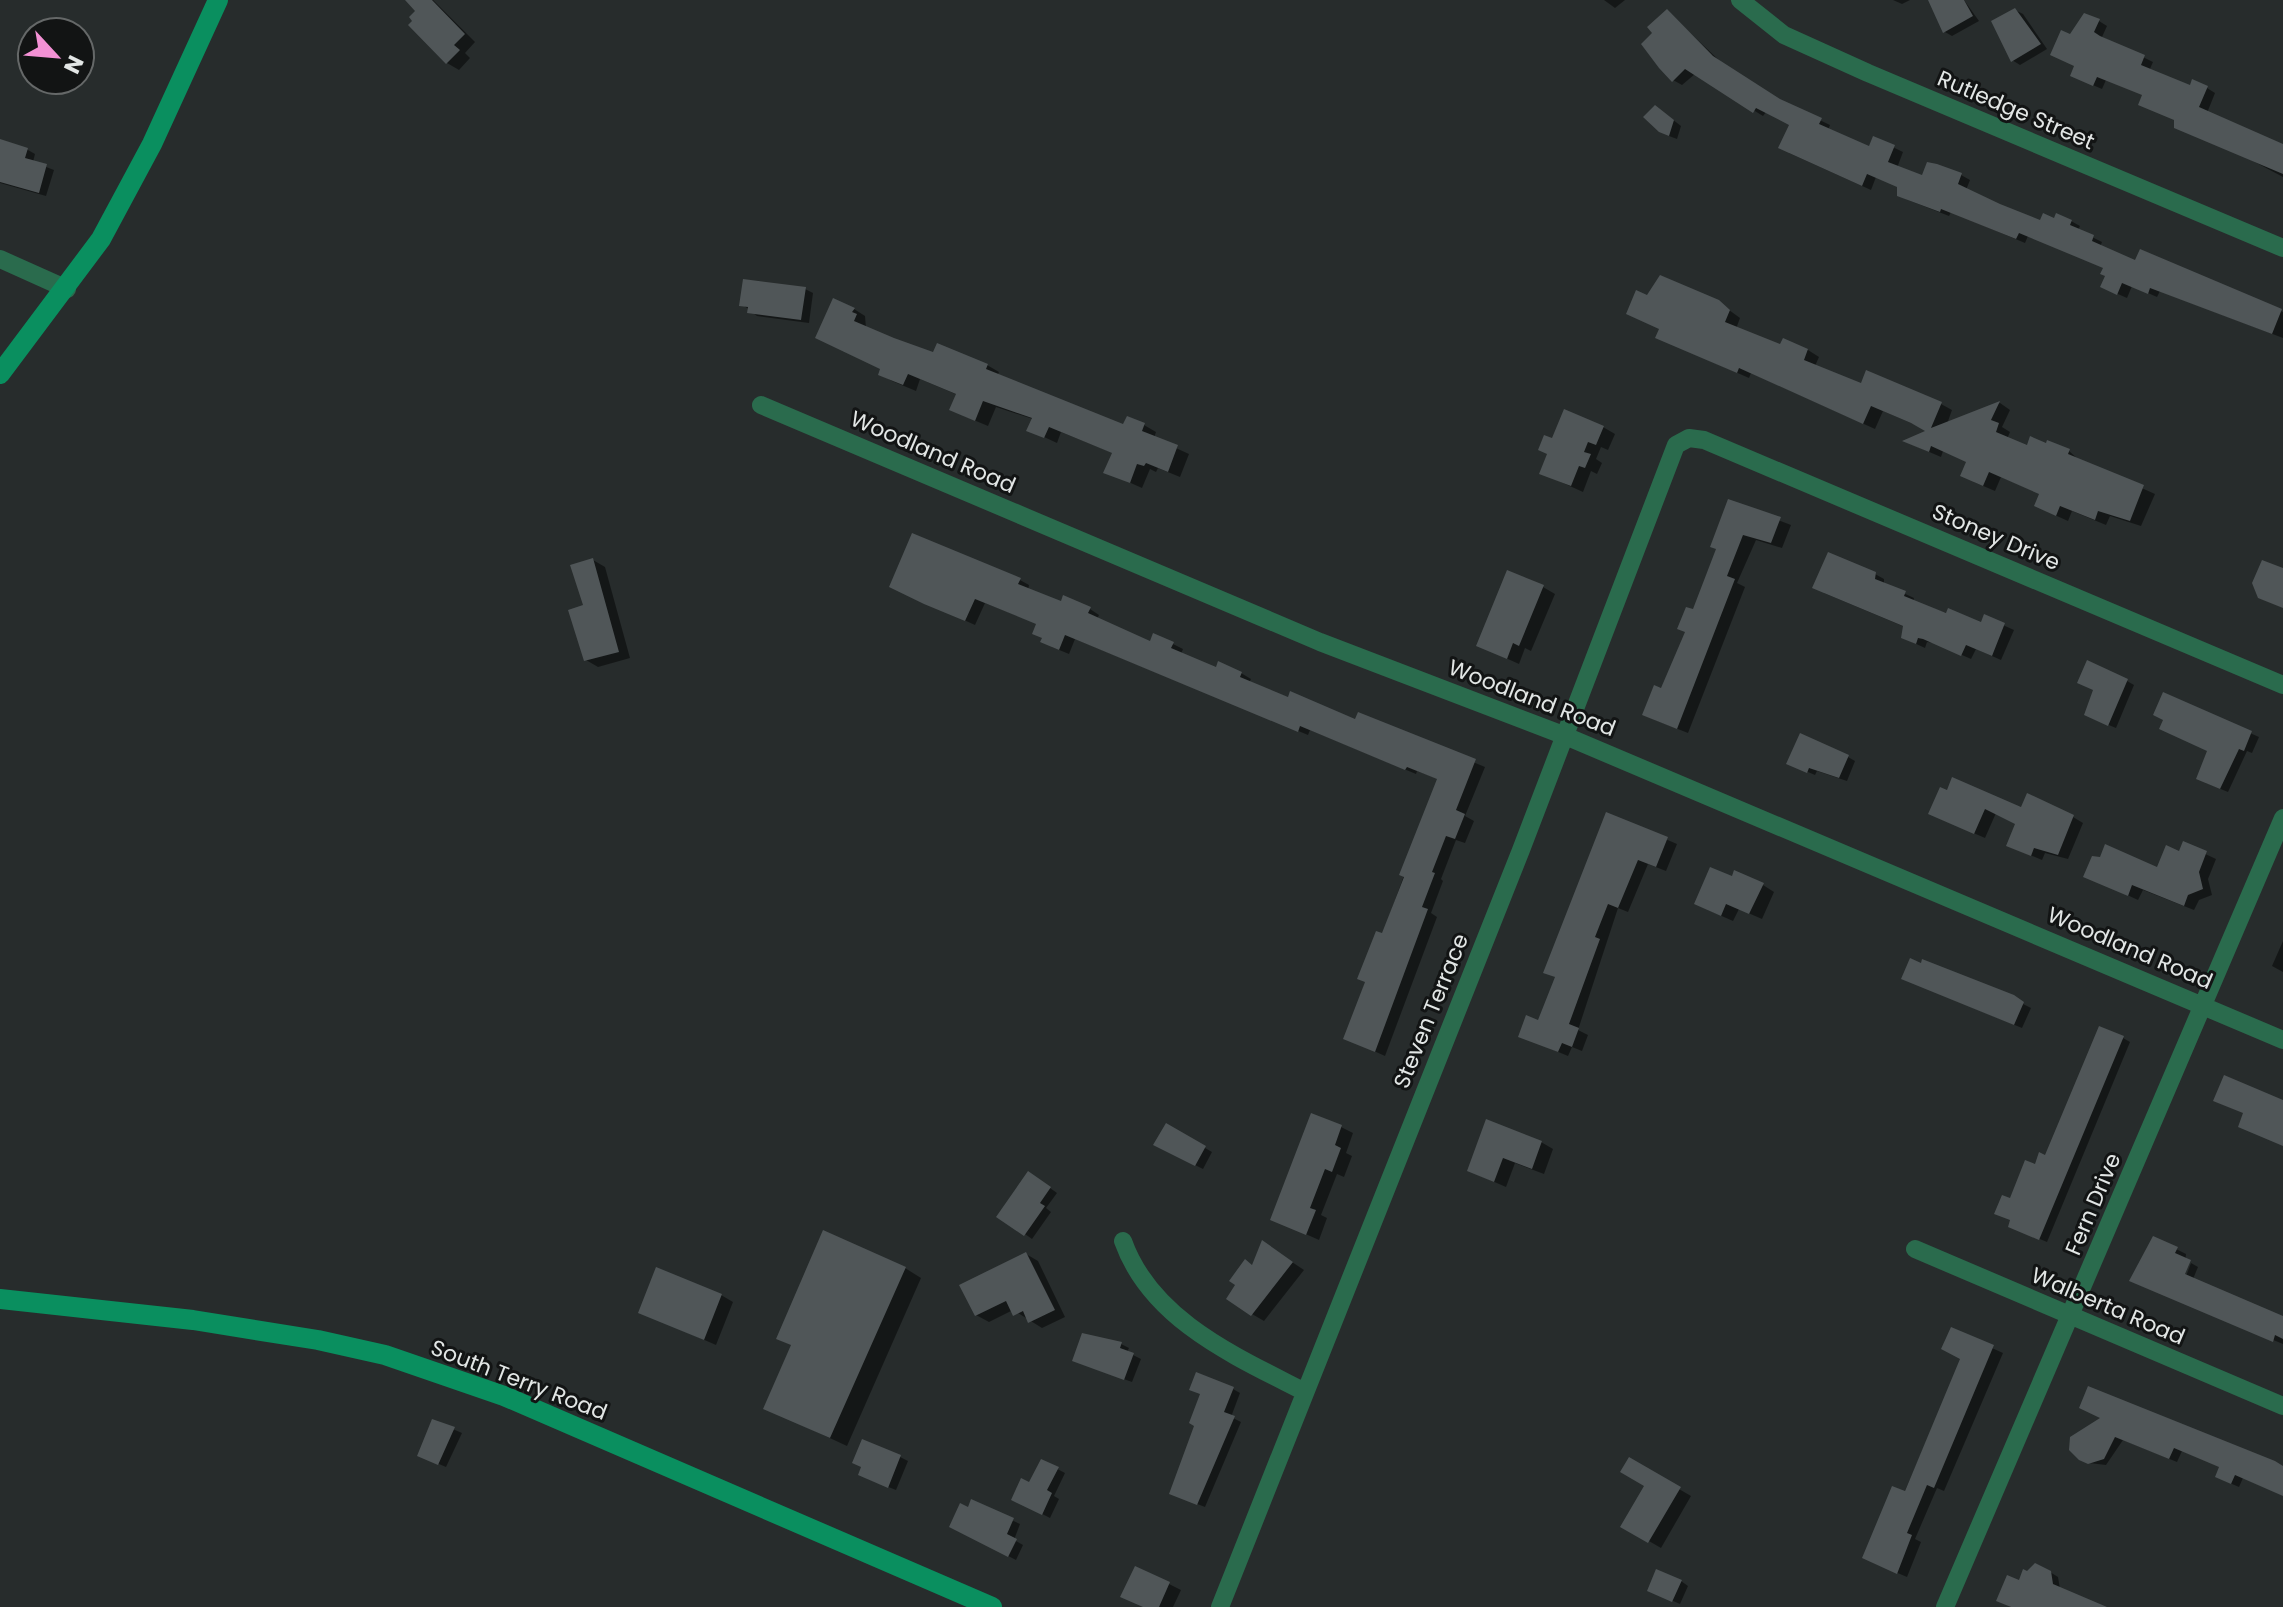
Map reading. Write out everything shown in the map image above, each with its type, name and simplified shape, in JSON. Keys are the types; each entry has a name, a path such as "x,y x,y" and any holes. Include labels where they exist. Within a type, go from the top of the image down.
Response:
{"street":[{"path":"0,374 67,289 101,239 152,144 218,0"},
{"name":"Rutledge Street","path":"1740,0 1784,35 2283,248"},
{"path":"0,259 67,289"},
{"name":"Woodland Road","path":"761,405 1320,642 1563,735 2283,1040"},
{"name":"Steven Terrace","path":"1220,1607 1515,865 1676,445 1689,438"},
{"name":"Stoney Drive","path":"1689,438 1704,440 2283,685"},
{"name":"Fern Drive","path":"1945,1607 2283,818"},
{"path":"1123,1241 1133,1269 1179,1319 1248,1362 1305,1392"},
{"name":"Walberta Road","path":"1915,1249 2283,1406"},
{"name":"South Terry Road","path":"0,1299 193,1320 318,1340 385,1355 504,1396 992,1607"}],"building":[{"path":"405,0 432,0 465,34 454,45 460,50 446,64 408,25 412,21 409,17 415,11"},
{"path":"1928,0 1964,0 1973,16 1943,33"},
{"path":"2015,8 2041,44 2011,62 1991,21"},
{"path":"1667,9 1713,56 1780,99 1822,118 1819,124 1869,146 1873,136 1895,145 1888,162 1922,175 1927,162 1962,173 1958,184 2000,204 2040,220 2043,213 2054,218 2056,213 2072,220 2070,225 2094,235 2092,241 2135,260 2140,249 2282,309 2272,334 2150,288 2148,294 2122,283 2117,295 2100,287 2105,276 2100,274 2103,268 2019,233 2016,239 1941,209 1940,212 1897,196 1897,187 1867,174 1862,186 1778,148 1789,125 1756,108 1753,113 1685,69 1672,82 1659,68 1641,44 1652,33 1647,27"},
{"path":"2084,13 2100,19 2094,32 2145,55 2141,65 2190,85 2192,79 2208,86 2199,107 2283,144 2283,174 2174,128 2174,120 2138,105 2142,95 2097,77 2093,86 2070,76 2074,66 2050,55 2061,30 2070,34"},
{"path":"1655,105 1674,120 1669,136 1659,132 1643,117"},
{"path":"0,139 28,148 25,158 47,164 39,193 0,182"},
{"path":"1660,275 1719,300 1730,310 1725,322 1780,344 1783,338 1808,349 1804,360 1861,383 1866,370 1942,402 1931,428 2000,401 1991,420 1999,423 1996,432 2027,445 2030,436 2046,443 2047,440 2070,449 2068,454 2144,485 2130,521 2098,511 2095,520 2060,506 2056,516 2034,506 2039,494 1989,472 1983,486 1960,476 1966,462 1931,446 1929,452 1902,441 1925,431 1911,423 1871,406 1863,424 1739,368 1737,373 1655,338 1659,329 1626,314 1636,290 1647,295"},
{"path":"743,279 806,287 801,320 747,313 748,307 739,306"},
{"path":"833,298 855,308 852,312 857,314 854,321 894,338 933,352 937,343 988,364 986,369 1123,424 1127,416 1145,423 1142,431 1178,445 1168,472 1146,463 1144,466 1137,464 1130,483 1103,473 1112,453 1049,427 1044,438 1026,431 1032,418 983,401 975,421 949,410 956,394 908,374 903,385 878,375 880,369 815,338"},
{"path":"1564,409 1604,426 1596,445 1588,442 1584,452 1591,454 1585,468 1579,466 1571,486 1539,474 1547,454 1538,450 1544,435 1552,438"},
{"path":"1728,499 1781,517 1771,543 1743,535 1727,576 1735,579 1677,729 1642,715 1654,685 1661,688 1685,632 1677,629 1686,607 1693,609 1716,549 1710,547"},
{"path":"912,533 1021,578 1018,584 1061,601 1063,595 1091,607 1088,613 1150,641 1153,633 1174,642 1171,648 1216,667 1218,661 1242,672 1240,677 1288,697 1290,691 1355,719 1358,712 1476,759 1456,810 1465,814 1455,839 1446,836 1432,872 1435,873 1422,907 1428,909 1375,1052 1343,1039 1365,982 1357,979 1376,931 1382,933 1404,877 1399,875 1437,779 1407,767 1405,770 1300,726 1298,732 1065,635 1059,650 1040,642 1042,638 1032,634 1036,624 975,599 965,621 924,604 889,587"},
{"path":"1828,552 1876,572 1875,579 1906,591 1904,596 1946,613 1948,608 1981,622 1984,614 2005,623 1992,656 1966,645 1961,656 1923,639 1918,638 1916,644 1901,638 1903,626 1812,588"},
{"path":"593,558 619,652 584,661 568,610 583,605 570,565"},
{"path":"2262,560 2283,568 2283,608 2258,598 2252,583"},
{"path":"1507,570 1544,585 1519,646 1513,643 1507,659 1476,646"},
{"path":"2087,660 2128,679 2108,726 2084,715 2093,690 2077,683"},
{"path":"2163,692 2252,731 2244,751 2239,749 2220,789 2196,779 2207,751 2159,729 2163,720 2153,715"},
{"path":"1800,733 1849,755 1839,778 1809,768 1807,773 1786,764"},
{"path":"1952,777 2021,807 2027,793 2074,815 2058,855 2034,848 2031,856 2006,846 2015,824 1985,809 1974,834 1928,814 1940,787 1947,790"},
{"path":"1606,812 1668,837 1656,867 1638,860 1618,908 1608,904 1595,937 1600,939 1569,1024 1579,1028 1572,1047 1562,1043 1558,1052 1518,1037 1526,1015 1538,1020 1555,977 1543,973"},
{"path":"2183,841 2207,851 2199,872 2203,889 2188,895 2184,906 2132,885 2128,896 2083,877 2092,856 2100,857 2105,844 2157,867 2166,845 2179,851"},
{"path":"1710,867 1732,876 1734,870 1764,883 1749,914 1726,904 1721,916 1694,904"},
{"path":"1910,958 1921,963 1922,959 2014,995 2024,1002 2014,1025 1901,979"},
{"path":"2099,1026 2124,1036 2039,1240 2008,1227 2010,1220 1994,1214 2002,1195 2010,1198 2025,1160 2035,1164 2039,1152 2045,1155"},
{"path":"2224,1075 2283,1100 2283,1146 2238,1127 2243,1113 2213,1101"},
{"path":"1311,1113 1342,1125 1335,1145 1341,1148 1332,1172 1325,1169 1310,1208 1316,1210 1306,1235 1270,1220"},
{"path":"1486,1119 1542,1141 1532,1169 1503,1158 1494,1182 1467,1171"},
{"path":"1166,1123 1206,1146 1195,1166 1153,1145"},
{"path":"1028,1171 1051,1187 1040,1203 1045,1206 1024,1236 996,1217"},
{"path":"823,1230 906,1267 830,1438 763,1409 791,1345 776,1339"},
{"path":"2153,1236 2178,1247 2175,1253 2191,1260 2185,1274 2283,1316 2283,1339 2275,1335 2273,1342 2129,1281"},
{"path":"1262,1240 1293,1262 1251,1316 1226,1299 1235,1285 1229,1281 1245,1259 1252,1265"},
{"path":"1026,1252 1055,1310 1028,1323 1023,1311 1013,1316 1006,1301 975,1316 959,1285"},
{"path":"656,1267 722,1294 704,1340 638,1313"},
{"path":"1951,1327 1994,1345 1934,1488 1927,1485 1907,1533 1912,1535 1897,1574 1862,1558 1892,1486 1905,1491 1960,1359 1941,1349"},
{"path":"1082,1333 1122,1342 1120,1348 1134,1353 1124,1380 1072,1361"},
{"path":"1196,1372 1234,1387 1224,1412 1235,1416 1197,1505 1169,1494 1194,1426 1189,1423 1200,1394 1189,1390"},
{"path":"2088,1386 2275,1461 2283,1466 2283,1496 2235,1475 2231,1484 2215,1477 2219,1467 2174,1448 2169,1459 2115,1437 2104,1459 2088,1464 2079,1460 2069,1450 2070,1437 2100,1418 2079,1408"},
{"path":"432,1419 455,1427 438,1465 417,1456"},
{"path":"862,1439 901,1455 888,1488 858,1475 861,1467 852,1463"},
{"path":"1629,1457 1681,1487 1648,1543 1620,1527 1644,1486 1620,1472"},
{"path":"1041,1459 1059,1467 1047,1490 1052,1493 1042,1515 1011,1500 1021,1478 1029,1482"},
{"path":"971,1499 1014,1518 1007,1534 1017,1539 1008,1557 949,1527 960,1503 968,1507"},
{"path":"2035,1563 2051,1571 2053,1584 2107,1607 2011,1607 1996,1601 2007,1575 2019,1580 2023,1569 2027,1571"},
{"path":"1135,1566 1170,1582 1159,1607 1143,1607 1120,1597"},
{"path":"1656,1569 1682,1580 1672,1602 1647,1591"}]}
